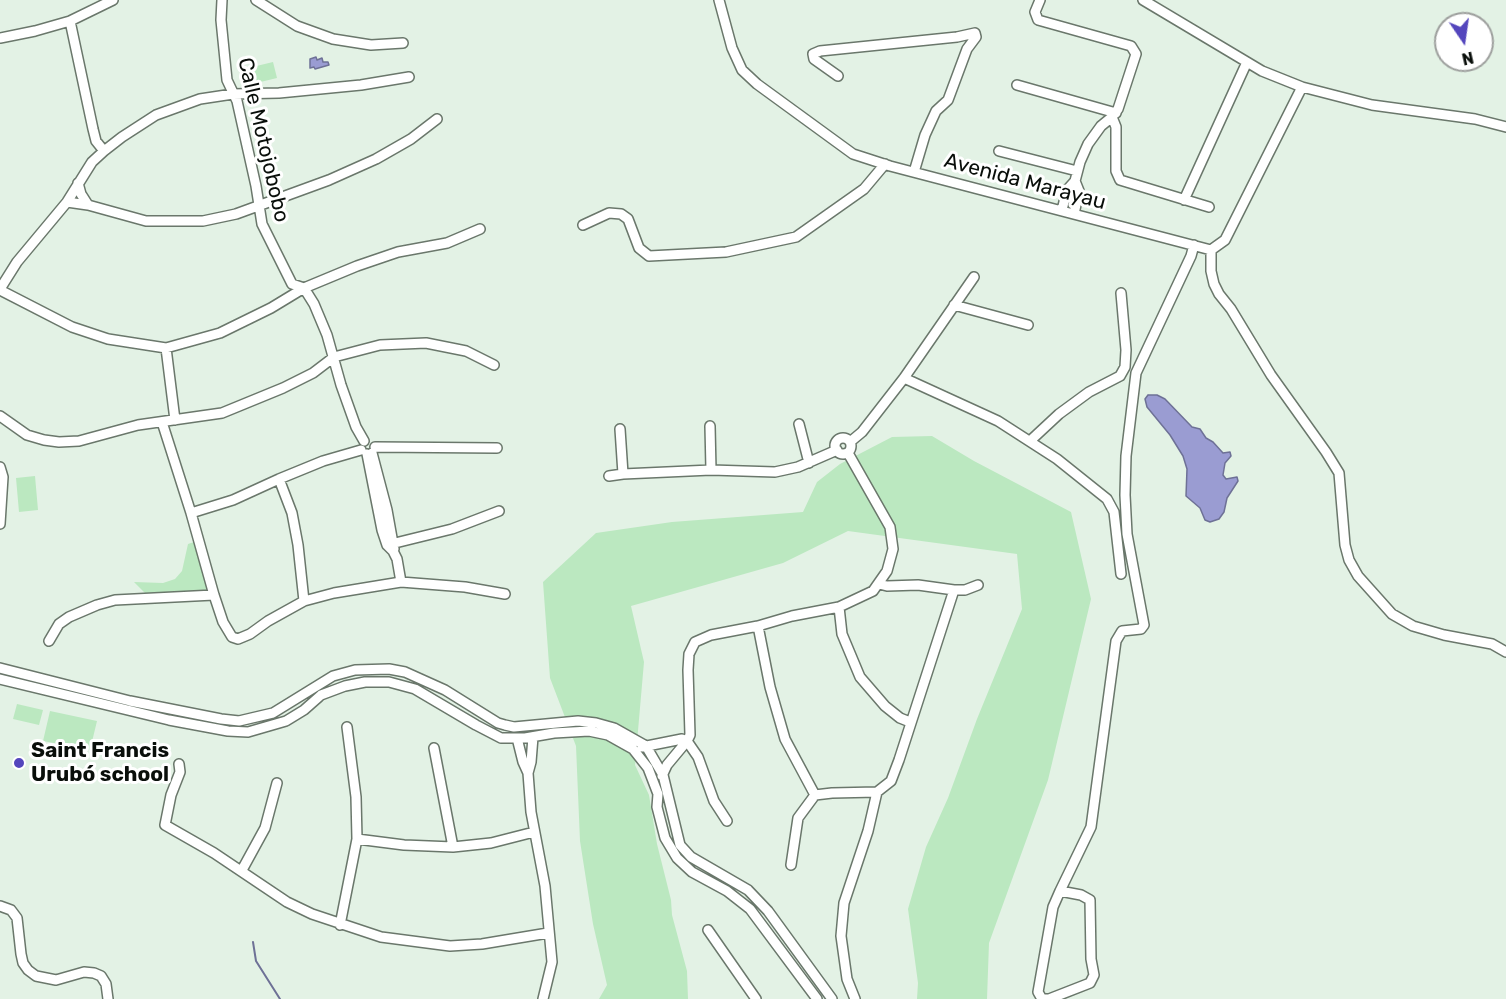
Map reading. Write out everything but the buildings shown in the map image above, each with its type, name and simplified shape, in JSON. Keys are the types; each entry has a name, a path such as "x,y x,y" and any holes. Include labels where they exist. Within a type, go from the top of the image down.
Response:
{"street":[{"path":"0,37 35,31 70,21 113,0"},
{"name":"Calle Motojobobo","path":"222,0 221,20 225,69 227,80 237,101 262,224 282,268 292,284 304,288 327,335 356,427 368,449 382,530 397,559 401,582"},
{"path":"256,0 297,26 333,39 371,45 403,43"},
{"name":"Avenida Marayau","path":"719,0 736,59 749,78 853,154 885,165 1211,250"},
{"path":"1040,0 1035,12 1038,20 1131,46 1136,54 1114,115 1116,171 1120,180 1209,207"},
{"path":"1143,0 1262,71 1302,87 1372,105 1474,119 1506,127"},
{"path":"70,21 96,141 104,151"},
{"path":"838,76 814,59 813,54 820,51 957,37 975,33 976,37 967,49 948,100 936,111 925,135 914,172"},
{"path":"1184,200 1247,62"},
{"path":"409,77 279,93 233,94 200,99 156,115 92,162 67,202 17,262 0,290 72,327 108,339 166,348 220,333 271,308 304,288 357,266 398,252 447,243 480,229"},
{"path":"1017,85 1114,115"},
{"path":"1302,87 1226,240 1211,250 1214,285 1271,375 1339,473 1345,545 1349,560 1358,576 1392,614 1413,626 1444,635 1492,644 1506,652"},
{"path":"1062,210 1067,190 1075,181 1088,144 1101,126 1114,115"},
{"path":"67,202 88,205 146,221 203,221 236,214 328,180 376,159 411,139 437,119"},
{"path":"999,151 1077,171"},
{"path":"583,225 609,213 621,214 627,219 639,248 649,256 726,252 796,237 864,189 885,165"},
{"path":"1074,214 1079,191 1075,181"},
{"path":"78,183 81,194 88,205"},
{"path":"1060,891 1081,895 1090,900 1091,959 1094,975 1090,983 1050,999 1042,999 1038,992 1053,907 1060,891 1091,827 1117,635 1127,629 1141,629 1144,625 1127,534 1125,495 1126,456 1136,373 1191,256 1194,245"},
{"path":"850,442 862,432 904,378 974,277"},
{"path":"1030,441 1059,414 1081,398 1120,376 1125,367 1126,350 1121,293"},
{"path":"954,305 1028,325"},
{"path":"0,416 27,435 59,442 79,441 138,425 222,413 284,388 313,373 334,357 380,345 426,343 466,351 494,365"},
{"path":"166,348 175,420"},
{"path":"904,378 998,421 1057,459 1107,499 1114,512 1121,574"},
{"path":"162,422 214,595 227,631 232,637 238,639 250,634 304,601 334,593 401,582 465,587 505,594"},
{"path":"799,424 809,463"},
{"path":"710,426 711,470"},
{"path":"620,429 623,474"},
{"path":"845,438 850,442 851,448 848,453 842,454 837,450 836,444 839,439 845,438"},
{"path":"191,513 233,500 279,478 323,461 368,449 497,448"},
{"path":"609,476 711,470 775,472 798,468 837,450"},
{"path":"654,783 663,775 667,765 690,735 687,670 695,642 711,635 839,607 865,596 879,584 887,572 893,549 890,527 848,453"},
{"path":"0,467 3,491 0,524"},
{"path":"279,478 292,513 304,601"},
{"path":"392,546 452,529 499,511"},
{"path":"879,584 886,586 918,585 954,590 965,590 978,585"},
{"path":"791,865 798,818 815,795 877,792 891,781 954,590"},
{"path":"49,640 59,624 69,616 115,600 214,595"},
{"path":"839,607 842,634 860,677 885,706 900,718 910,722"},
{"path":"758,626 770,687 785,739 815,795"},
{"path":"0,668 130,701 239,721 273,713 333,676 355,670 372,669 405,672 450,693 505,725 514,727 578,721 614,728 645,746 663,775 680,845 691,857 748,890 768,911 832,999"},
{"path":"0,679 169,720 228,731 248,732 266,728 295,716 321,695 345,686 365,682 406,685 444,704 501,738 589,731 608,735 633,749 648,768 658,794 657,807 665,838 677,858 692,872 727,891 750,909 817,999"},
{"path":"444,704 450,693"},
{"path":"456,712 466,702"},
{"path":"206,727 209,717"},
{"path":"340,925 357,839 356,797 347,727"},
{"path":"528,773 533,737"},
{"path":"517,738 528,773 534,832 545,886 552,962 543,999"},
{"path":"633,749 681,740 687,741 698,757 714,801 727,821"},
{"path":"434,748 453,847"},
{"path":"179,764 180,772 171,795 165,825 242,870 287,902 340,925 381,937 450,946 482,944 548,933"},
{"path":"242,870 265,828 277,783"},
{"path":"855,999 848,979 841,936 844,903 868,831 877,792"},
{"path":"357,839 416,846 453,847 491,843 534,832"},
{"path":"0,906 11,910 17,918 21,954 27,970 47,980 56,980 84,972 94,973 101,976 106,984 108,999"},
{"path":"708,930 756,999"},
{"path":"803,980 813,972"}],"green space":[{"path":"273,62 277,78 248,85 244,69"},
{"path":"932,436 1071,512 1091,599 1048,780 989,943 987,999 917,999 918,983 908,909 926,847 948,798 1022,609 1017,554 848,531 783,563 631,606 644,662 635,765 649,795 657,844 671,900 672,915 687,971 688,999 599,999 607,985 593,924 580,841 576,746 550,678 543,582 596,533 672,522 803,512 817,482 840,464 892,437"},
{"path":"35,476 38,510 19,512 16,478"},
{"path":"194,542 208,591 147,595 134,582 163,583 175,579 182,571 188,544"},
{"path":"17,704 43,710 39,725 13,719"},
{"path":"50,711 97,721 90,750 43,741"}],"water":[{"path":"316,57 317,60 322,58 323,62 328,62 329,65 310,68 310,59"},
{"path":"1148,395 1157,395 1165,399 1192,427 1200,429 1206,438 1223,453 1230,452 1231,456 1225,463 1223,475 1226,479 1237,477 1238,481 1227,498 1224,512 1219,519 1210,522 1205,520 1200,508 1186,496 1187,469 1183,456 1170,435 1147,407 1145,399"}],"waterway":[{"path":"253,942 256,961 280,999"}],"place":[{"name":"Saint Francis Urubó school","path":"19,763"}]}
